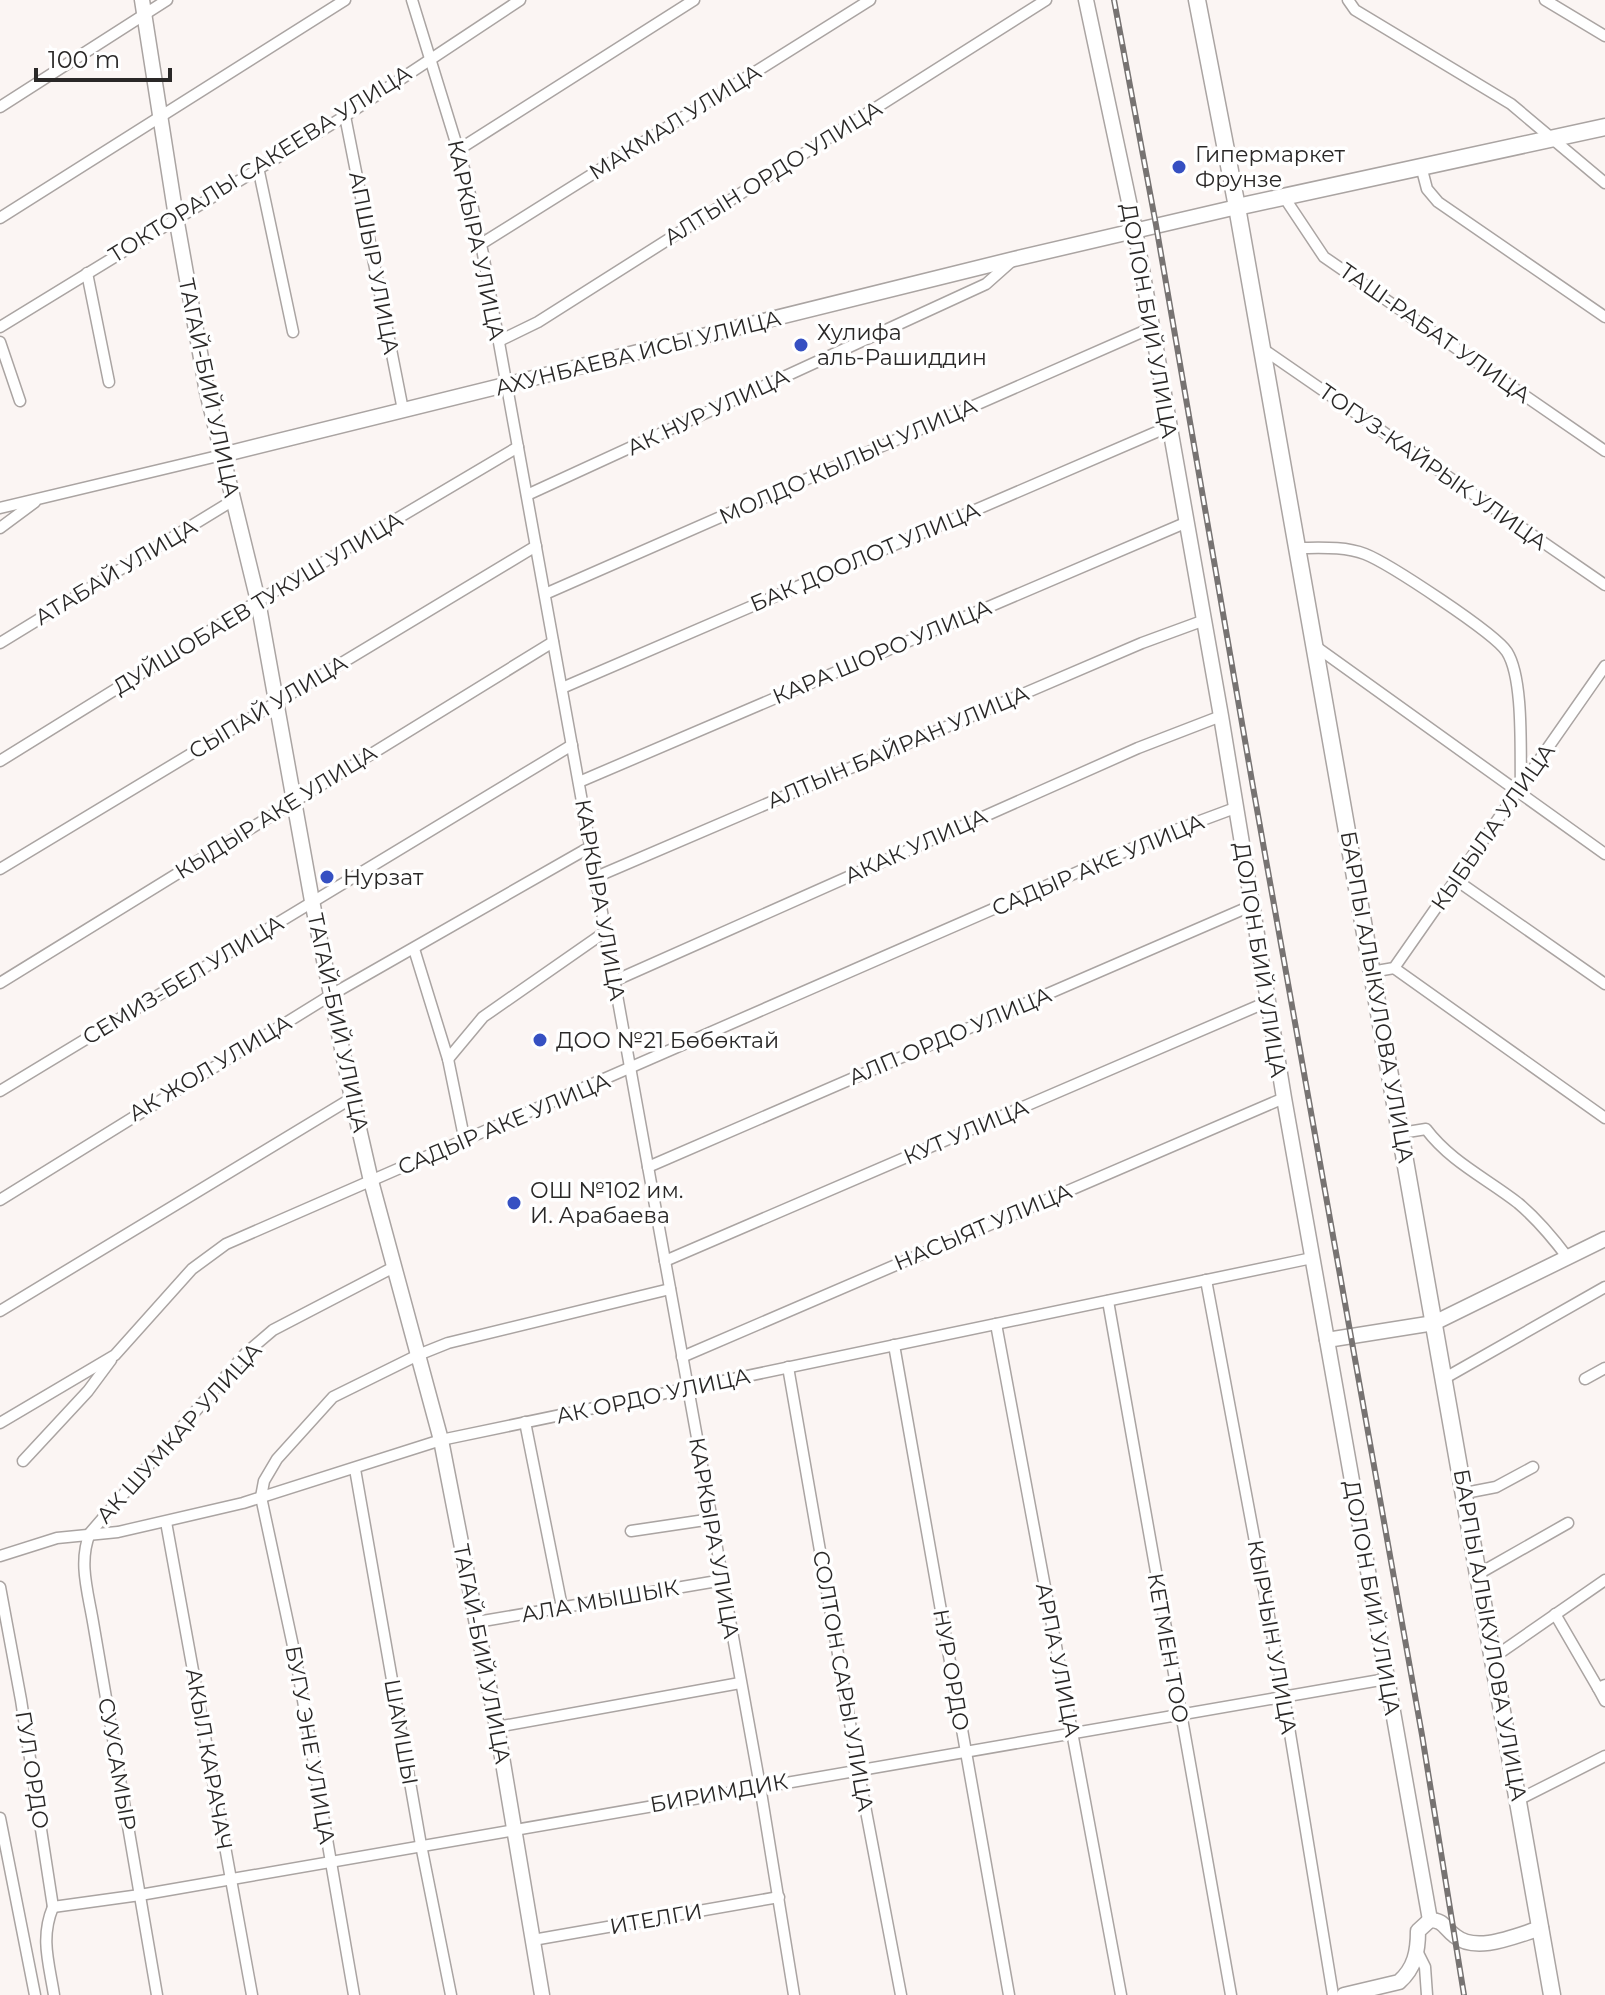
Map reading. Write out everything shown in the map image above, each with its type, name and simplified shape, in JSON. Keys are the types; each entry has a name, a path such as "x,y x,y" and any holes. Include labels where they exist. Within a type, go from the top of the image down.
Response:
{"main road":[{"name":"БАРПЫ АЛЫКУЛОВА УЛИЦА","path":"1197,0 1237,207 1520,1799 1552,1995"},
{"name":"АХУНБАЕВА ИСЫ УЛИЦА","path":"1237,207 1605,127"}],"street":[{"path":"0,107 143,7 167,0"},
{"path":"0,218 345,0"},
{"name":"КАРКЫРА УЛИЦА","path":"412,0 458,150 481,244 760,1786 794,1995"},
{"name":"ТОКТОРАЛЫ САКЕЕВА УЛИЦА","path":"0,327 345,116 520,0"},
{"path":"458,150 694,0"},
{"name":"МАКМАЛ УЛИЦА","path":"481,244 870,0"},
{"name":"АЛТЫН ОРДО УЛИЦА","path":"499,341 538,322 1046,0"},
{"name":"ДОЛОН БИЙ УЛИЦА","path":"1086,0 1135,230 1221,716 1267,1002 1430,1920"},
{"path":"1348,0 1355,10 1511,104 1605,183"},
{"path":"1355,10 1363,0"},
{"path":"1545,0 1605,36"},
{"name":"ТАГАЙ-БИЙ УЛИЦА","path":"143,7 207,392 258,601 312,901 352,1098 371,1181 441,1440 497,1727 542,1995"},
{"name":"АПШЫР УЛИЦА","path":"345,116 403,410"},
{"path":"1421,166 1427,189 1438,202 1605,317"},
{"path":"258,167 293,332"},
{"name":"ТАШ-РАБАТ УЛИЦА","path":"1284,197 1324,257 1605,451"},
{"name":"АХУНБАЕВА ИСЫ УЛИЦА","path":"0,508 1237,207"},
{"name":"АК НУР УЛИЦА","path":"527,495 986,284 1014,259"},
{"path":"87,273 109,382"},
{"name":"МОЛДО КЫЛЫЧ УЛИЦА","path":"545,594 1151,328"},
{"path":"0,342 20,401"},
{"name":"ТОГУЗ-КАЙРЫК УЛИЦА","path":"1261,348 1605,585"},
{"name":"БАК ДООЛОТ УЛИЦА","path":"562,688 1168,427"},
{"name":"ДУЙШОБАЕВ ТУКУШ УЛИЦА","path":"0,761 258,601 518,447"},
{"path":"0,528 36,500"},
{"name":"АТАБАЙ УЛИЦА","path":"0,643 232,501"},
{"name":"КАРА ШОРО УЛИЦА","path":"579,782 1185,523"},
{"name":"СЫПАЙ УЛИЦА","path":"0,869 536,546"},
{"path":"1297,548 1363,553 1388,566 1493,637 1508,653 1518,691 1519,791"},
{"name":"АЛТЫН БАЙРАН УЛИЦА","path":"596,877 1142,643 1202,621"},
{"name":"КЫДЫР АКЕ УЛИЦА","path":"0,983 553,642"},
{"path":"1315,646 1605,854"},
{"name":"КЫБЫЛА УЛИЦА","path":"1394,968 1605,666"},
{"name":"АКАК УЛИЦА","path":"614,981 1138,748 1221,716"},
{"name":"СЕМИЗ-БЕЛ УЛИЦА","path":"0,1091 572,745"},
{"name":"САДЫР АКЕ УЛИЦА","path":"23,1461 88,1391 115,1355 192,1269 226,1244 631,1070 1165,834 1235,808"},
{"name":"АК ЖОЛ УЛИЦА","path":"0,1200 331,995 590,847"},
{"path":"1456,880 1605,984"},
{"name":"АЛП ОРДО УЛИЦА","path":"648,1167 1253,905"},
{"path":"448,1059 483,1017 605,932"},
{"path":"414,949 448,1059 465,1142"},
{"path":"1371,972 1394,968 1603,1113"},
{"name":"КУТ УЛИЦА","path":"665,1261 1267,1002"},
{"path":"0,1311 352,1098"},
{"name":"НАСЫЯТ УЛИЦА","path":"682,1357 1284,1098"},
{"path":"1401,1133 1426,1129 1453,1158 1517,1203 1548,1232 1568,1258"},
{"path":"1327,1340 1434,1323 1605,1239"},
{"name":"АК ОРДО УЛИЦА","path":"4,1555 57,1538 118,1532 261,1497 441,1440 1312,1258"},
{"name":"АК ШУМКАР УЛИЦА","path":"90,1533 245,1354 273,1330 394,1267"},
{"name":"КЫРЧЫН УЛИЦА","path":"1206,1280 1284,1697 1333,1995"},
{"path":"261,1497 264,1481 277,1459 333,1397 448,1343 670,1289"},
{"path":"1445,1378 1604,1291"},
{"name":"КЕТМЕН ТОО","path":"1108,1301 1231,1995"},
{"name":"АРПА УЛИЦА","path":"996,1324 1121,1995"},
{"name":"НУР ОРДО","path":"894,1345 1009,1995"},
{"name":"САДЫР АКЕ УЛИЦА","path":"0,1423 115,1355"},
{"name":"СОЛТОН САРЫ УЛИЦА","path":"788,1367 901,1995"},
{"path":"1585,1379 1605,1368"},
{"path":"525,1422 562,1607"},
{"path":"1465,1493 1496,1487 1533,1467"},
{"name":"ШАМШЫ","path":"355,1469 421,1845 451,1995"},
{"name":"БУГУ ЭНЕ УЛИЦА","path":"261,1497 296,1660 354,1995"},
{"path":"631,1531 712,1519"},
{"name":"АКЫЛ КАРАЧАЧ","path":"166,1522 252,1995"},
{"path":"1480,1573 1568,1523"},
{"name":"СУУСАМЫР","path":"90,1533 84,1548 84,1565 157,1995"},
{"path":"0,1566 4,1555"},
{"name":"АЛА МЫШЫК","path":"477,1622 723,1580"},
{"path":"1494,1657 1605,1580"},
{"name":"ГУЛ ОРДО","path":"0,1587 53,1907 45,1926 54,1995"},
{"path":"1555,1614 1602,1686 1605,1701"},
{"name":"БИРИМДИК","path":"53,1907 140,1895 1386,1679"},
{"path":"497,1727 740,1683"},
{"path":"1520,1799 1605,1756"},
{"path":"0,1818 35,1995"},
{"name":"ИТЕЛГИ","path":"533,1940 779,1897"},
{"path":"1427,1995 1425,1967 1418,1953 1418,1931 1430,1920 1447,1925 1454,1936 1476,1944 1541,1928"},
{"path":"1344,1995 1399,1982 1418,1953"}],"railway":[{"path":"1114,0 1422,1735 1464,1995"}],"place":[{"name":"Гипермаркет Фрунзе","path":"1179,167"},
{"name":"Хулифа аль-Рашиддин","path":"801,345"},
{"name":"Нурзат","path":"327,877"},
{"name":"ДОО №21 Бөбөктай","path":"540,1040"},
{"name":"ОШ №102 им. И. Арабаева","path":"514,1203"}]}
